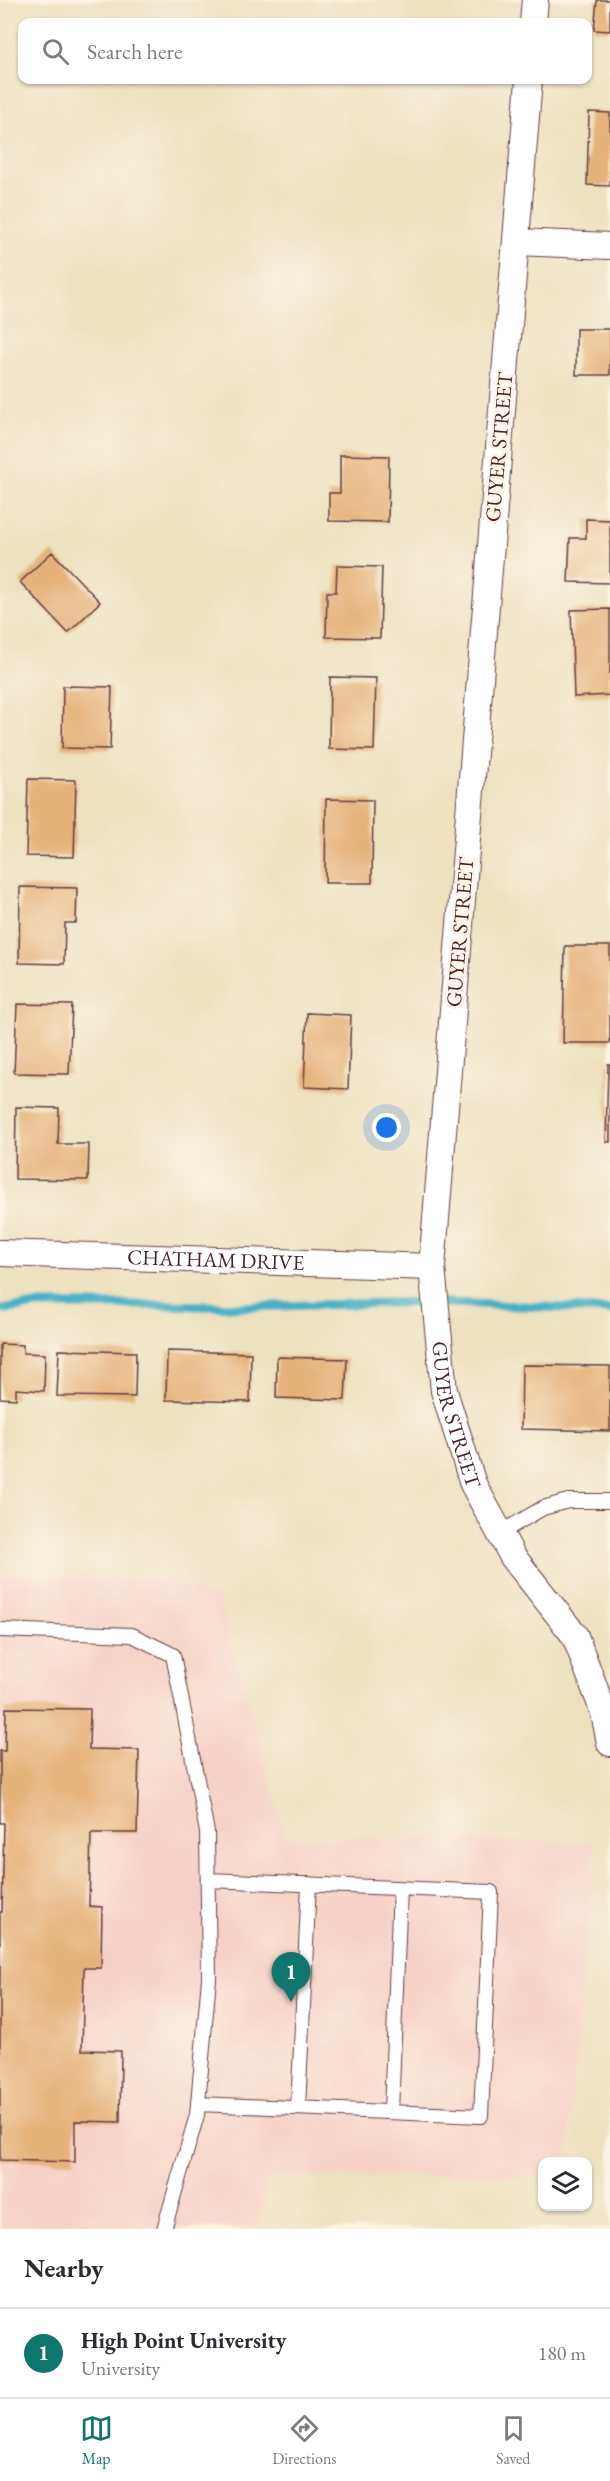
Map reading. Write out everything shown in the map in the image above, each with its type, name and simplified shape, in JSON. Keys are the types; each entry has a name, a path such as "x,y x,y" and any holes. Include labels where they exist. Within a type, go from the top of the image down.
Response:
{"street":[{"path":"533,18 535,0"},
{"name":"GUYER STREET","path":"529,84 432,1267 444,1391 473,1484 513,1557 575,1636 604,1713 610,1743"},
{"path":"516,242 610,246"},
{"name":"CHATHAM DRIVE","path":"0,1253 432,1267"}],"lane":[{"path":"500,1533 543,1508 568,1501 610,1501"},
{"path":"0,1630 132,1635 173,1655 207,1832 208,1978 197,2115 165,2229"},
{"path":"198,2104 481,2116 491,1892 208,1880"},
{"path":"298,2108 309,1884"},
{"path":"391,2112 400,1888"}],"shaded area":[{"path":"0,1575 163,1580 218,1596 286,1837 595,1842 567,2157 538,2157 538,2178 471,2174 269,2178 256,2229 0,2229"}],"building":[{"path":"597,0 610,0 610,31 594,30"},
{"path":"589,112 610,113 610,186 587,185"},
{"path":"576,329 610,329 610,375 576,375"},
{"path":"340,455 389,456 388,522 329,521 329,493 340,493"},
{"path":"586,519 610,520 610,583 568,582 570,538 586,538"},
{"path":"52,552 100,602 68,633 20,582"},
{"path":"337,566 382,567 380,638 326,637 327,592 336,592"},
{"path":"610,609 610,695 574,697 571,610"},
{"path":"330,677 376,678 374,750 329,749"},
{"path":"63,686 112,687 110,749 62,748"},
{"path":"28,779 76,780 74,857 26,856"},
{"path":"326,799 373,800 372,883 325,883"},
{"path":"20,887 77,888 76,923 65,923 64,964 19,963"},
{"path":"565,946 610,946 610,1043 563,1043"},
{"path":"17,1004 72,1005 69,1074 14,1073"},
{"path":"307,1013 351,1015 348,1089 304,1087"},
{"path":"608,1064 610,1064 610,1142 606,1142"},
{"path":"16,1107 59,1108 58,1144 89,1144 88,1180 15,1179"},
{"path":"0,1344 23,1345 23,1353 45,1354 44,1391 16,1389 16,1399 0,1398"},
{"path":"59,1350 136,1352 135,1397 57,1396"},
{"path":"167,1351 251,1353 250,1402 166,1400"},
{"path":"277,1357 347,1359 345,1400 276,1398"},
{"path":"522,1365 610,1366 610,1431 521,1429"},
{"path":"6,1708 90,1709 89,1749 139,1750 137,1833 91,1833 89,1906 102,1907 101,1968 84,1968 82,2050 121,2051 120,2122 75,2121 75,2162 0,2160 0,1912 2,1912 4,1823 0,1823 0,1751 5,1751"}],"waterway":[{"path":"0,1310 37,1305 238,1307 430,1302 610,1310"}],"place":[{"name":"High Point University","path":"291,2002"}]}
